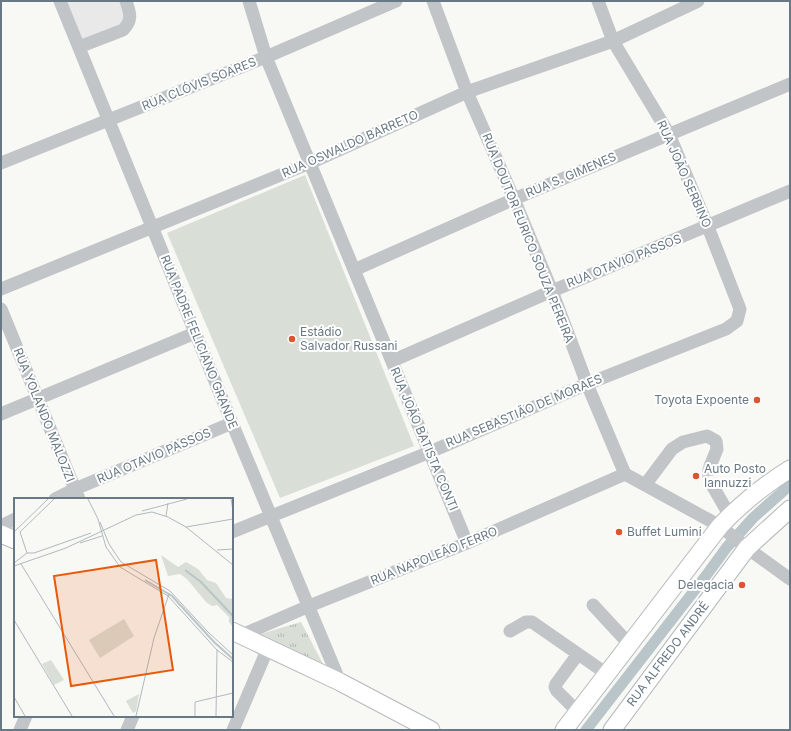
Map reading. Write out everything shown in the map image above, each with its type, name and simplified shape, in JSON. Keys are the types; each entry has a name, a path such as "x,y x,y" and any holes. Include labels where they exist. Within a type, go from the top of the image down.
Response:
{"main road":[{"path":"564,730 745,502 790,469"},
{"name":"RUA ALFREDO ANDRÉ","path":"612,730 745,546 790,509"},
{"path":"1,534 14,540"},
{"path":"237,633 340,682 431,730"}],"street":[{"name":"RUA PADRE FELICIANO GRANDE","path":"60,1 232,423 340,682"},
{"path":"79,47 123,30 128,24 130,18 130,11 126,1"},
{"name":"RUA JOÃO BATISTA CONTI","path":"249,1 266,57 467,543"},
{"name":"RUA CLÓVIS SOARES","path":"1,163 266,57 396,1"},
{"name":"RUA DOUTOR EURICO SOUZA PEREIRA","path":"433,1 467,92 514,199 552,291 587,384 625,474"},
{"name":"RUA JOÃO SERBINO","path":"598,1 613,41 669,134 740,309"},
{"name":"RUA OSWALDO BARRETO","path":"1,289 310,163 467,92 613,41 698,1"},
{"name":"RUA S. GIMENES","path":"354,270 514,199 790,84"},
{"name":"RUA OTAVIO PASSOS","path":"392,361 552,291 790,192"},
{"name":"RUA YOLANDO MALOZZI","path":"1,309 77,494"},
{"name":"RUA SEBASTIÃO DE MORAES","path":"233,532 430,452 587,384 726,330 738,321 740,309"},
{"path":"1,414 195,333"},
{"name":"RUA OTAVIO PASSOS","path":"59,498 77,494 232,423"},
{"path":"645,485 672,449 682,442 707,436 716,441 717,449 711,464"},
{"path":"625,474 726,525 745,546 790,579"},
{"name":"RUA NAPOLEÃO FERRO","path":"237,633 467,543 625,474"},
{"path":"712,484 726,525"},
{"path":"1,526 14,520"},
{"path":"593,605 630,645"},
{"path":"510,631 526,622 532,622 607,674"},
{"path":"233,730 268,648"},
{"path":"578,654 555,687 557,691 578,712"},
{"path":"20,730 26,717"},
{"path":"127,730 133,717"}],"shaded area":[{"path":"63,1 122,1 124,23 80,43"}],"green space":[{"name":"Estádio Salvador Russani","path":"305,175 414,446 280,498 167,233"},
{"path":"301,622 324,666 257,635"}],"waterway":[{"path":"586,730 727,547 753,518 790,485"}],"tunnel":[{"path":"711,464 708,474 712,485"}],"place":[{"name":"Estádio Salvador Russani","path":"292,339"},
{"name":"Toyota Expoente","path":"757,400"},
{"name":"Auto Posto Iannuzzi","path":"696,476"},
{"name":"Buffet Lumini","path":"619,532"},
{"name":"Delegacia","path":"742,585"}]}
